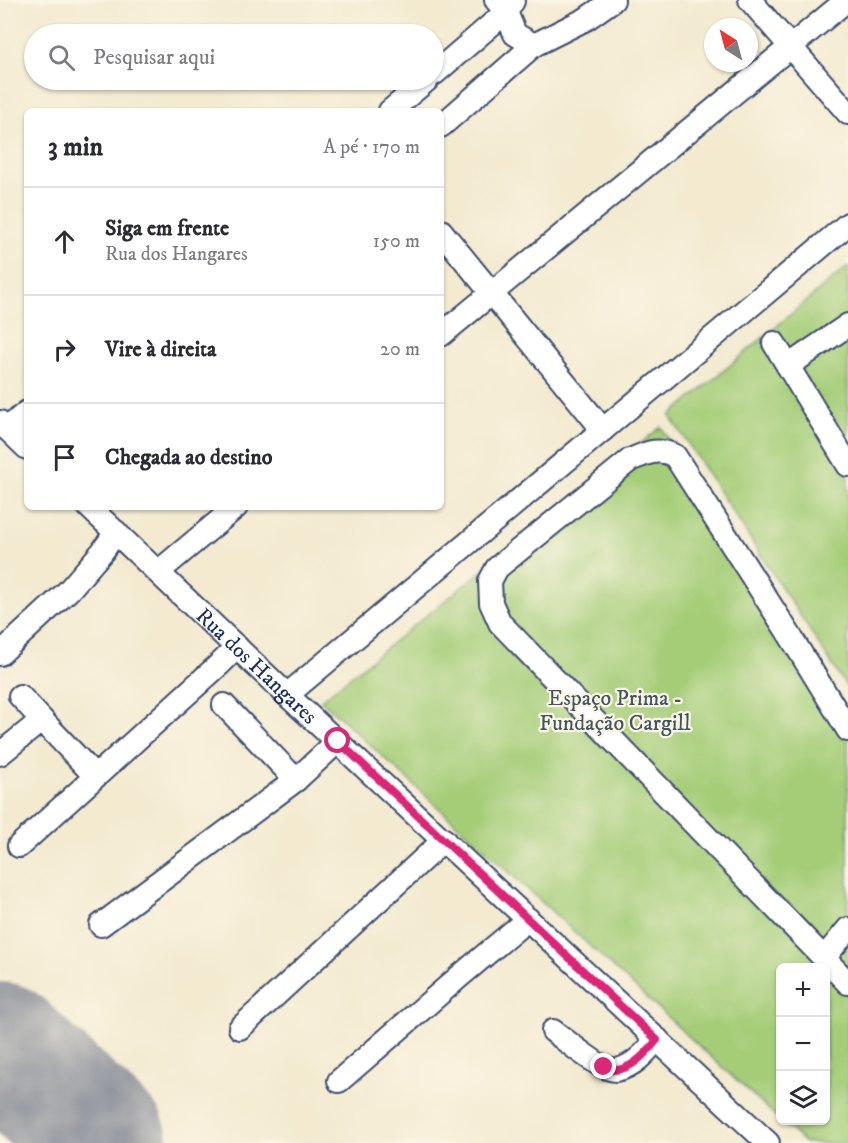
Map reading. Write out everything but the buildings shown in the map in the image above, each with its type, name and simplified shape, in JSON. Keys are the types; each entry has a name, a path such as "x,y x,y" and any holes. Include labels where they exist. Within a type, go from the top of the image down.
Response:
{"street":[{"path":"444,123 534,45 586,19 613,0"},
{"path":"750,0 848,113"},
{"path":"444,333 847,0"},
{"path":"444,64 505,4 515,33 534,45"},
{"path":"394,108 415,90"},
{"path":"287,694 848,224"},
{"path":"444,235 603,430"},
{"path":"788,366 848,325"},
{"path":"774,343 848,465"},
{"path":"24,414 3,425 24,445"},
{"path":"848,730 682,466 675,456 666,451 652,451 630,460 497,568 490,581 491,603 500,623 848,983"},
{"name":"Rua dos Hangares","path":"92,510 768,1143"},
{"path":"158,572 232,510"},
{"path":"0,654 69,590 116,532"},
{"path":"19,846 237,647"},
{"path":"21,696 95,776"},
{"path":"224,705 296,780"},
{"path":"0,754 42,720"},
{"path":"101,926 296,780 338,741"},
{"path":"240,1028 444,840"},
{"path":"339,1081 528,919"},
{"path":"824,958 848,929"},
{"path":"553,1031 604,1067 615,1070 630,1065 657,1040"}],"green space":[{"path":"848,266 848,689 670,416"},
{"name":"Espaço Prima - Fundação Cargill","path":"661,427 848,722 848,1143 805,1143 785,1125 830,1125 830,963 776,963 776,1116 321,700"}],"runway":[{"path":"0,1047 103,1143"}],"route":[{"path":"338,741 657,1040 630,1065 615,1070 604,1067"}]}
